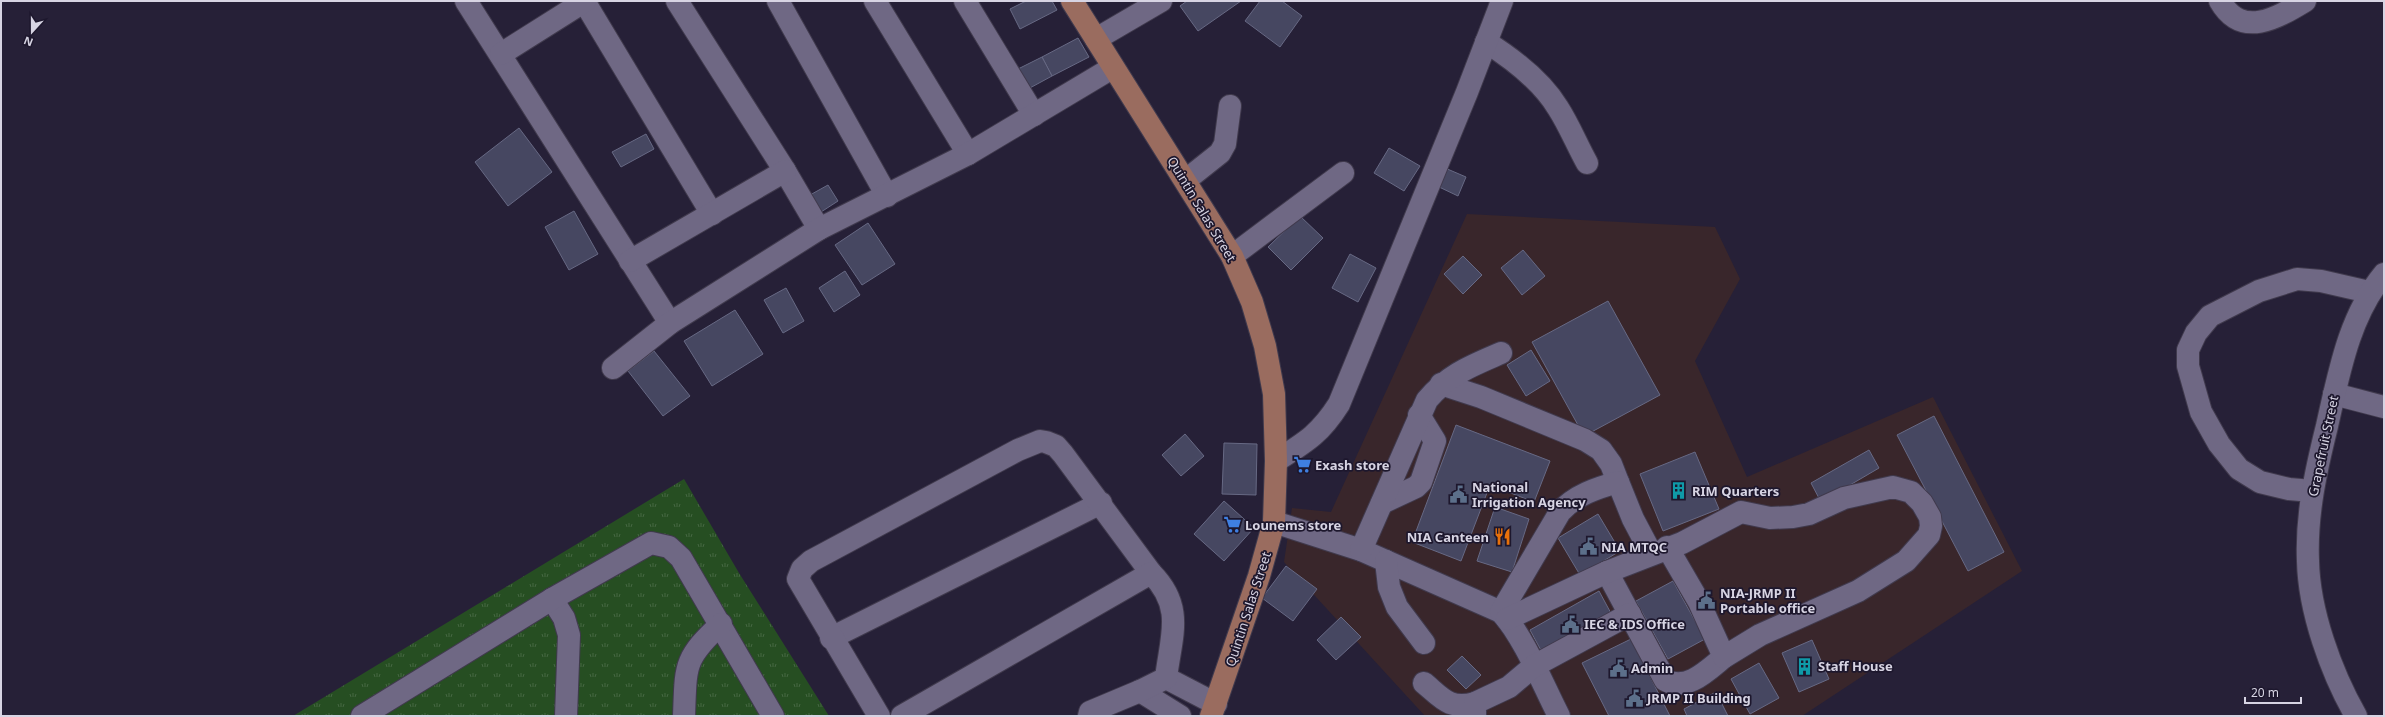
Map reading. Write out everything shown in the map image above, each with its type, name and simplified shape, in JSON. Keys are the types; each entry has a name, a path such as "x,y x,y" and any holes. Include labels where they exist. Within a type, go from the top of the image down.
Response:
{"main road":[{"name":"Quintin Salas Street","path":"1072,1 1112,68 1186,180 1232,256 1252,302 1265,346 1274,394 1276,461 1274,522 1259,576 1214,710"}],"street":[{"path":"466,1 502,54 670,323"},
{"path":"502,54 584,1 712,214"},
{"path":"677,1 785,171 819,229"},
{"path":"778,1 887,196"},
{"path":"875,1 968,154"},
{"path":"964,1 1034,115"},
{"path":"1096,39 1161,1"},
{"path":"1276,461 1312,438 1325,425 1339,404 1502,1"},
{"path":"2220,1 2224,8 2236,19 2249,22 2264,22 2278,17 2305,1"},
{"path":"1486,42 1514,59 1550,97 1560,112 1587,163"},
{"path":"614,368 670,323 819,229 968,154 1112,68"},
{"path":"1186,180 1220,153 1226,144 1230,106"},
{"path":"630,261 785,171"},
{"path":"1232,256 1343,173"},
{"name":"Grapefruit Street","path":"2356,716 2342,692 2317,619 2308,561 2312,491 2342,360 2369,292 2384,274"},
{"path":"2312,491 2289,489 2260,482 2238,469 2220,444 2201,412 2188,366 2188,350 2196,333 2210,316 2259,290 2298,279 2321,281 2369,292"},
{"path":"1361,550 1419,415 1427,400 1441,384 1469,367 1502,353"},
{"path":"1441,384 1476,395 1585,440 1601,450 1611,464 1633,518 1699,602 1724,657"},
{"path":"2334,394 2384,407"},
{"path":"879,716 831,638 798,579 799,573 804,566 832,548 1018,450 1040,441 1056,446 1101,503 1171,599 1174,616 1166,678"},
{"path":"1504,616 1560,512 1570,501 1618,482"},
{"path":"1504,616 1607,572 1659,550 1682,543 1741,512 1770,518 1793,517 1809,514 1844,498 1893,487 1911,492 1922,503 1930,517 1931,526 1929,535 1906,562 1858,591 1760,635 1724,657 1702,675 1692,680 1672,684 1662,677 1607,572"},
{"path":"831,638 1101,503"},
{"path":"1274,522 1361,550 1504,616 1534,666 1559,716"},
{"path":"374,713 552,599 651,543 669,547 681,558 721,624 773,716"},
{"path":"1386,561 1389,587 1397,607 1424,643"},
{"path":"902,716 1151,573"},
{"path":"552,599 564,618 570,635 566,716"},
{"path":"1424,683 1451,705 1464,706 1475,710 1509,687 1534,666 1630,614"},
{"path":"684,716 686,670 694,651 721,624"},
{"path":"1166,678 1214,710"},
{"path":"1087,715 1166,678"},
{"path":"1140,691 1180,716"}],"shaded area":[{"path":"1467,214 1715,227 1740,279 1695,361 1747,477 1933,397 2022,571 1802,716 1425,716 1284,562 1292,508 1331,512"}],"green space":[{"path":"684,479 739,573 829,716 293,716"}],"building":[{"path":"1026,1 1052,1 1057,10 1020,29 1010,9"},
{"path":"1187,1 1241,1 1198,31 1180,6"},
{"path":"1260,1 1282,1 1302,16 1280,47 1245,21"},
{"path":"1078,38 1089,57 1052,76 1042,57"},
{"path":"1042,57 1052,76 1028,89 1018,69"},
{"path":"519,128 552,172 508,206 475,162"},
{"path":"646,134 654,149 621,167 612,152"},
{"path":"1389,148 1420,166 1404,191 1374,173"},
{"path":"1445,168 1466,177 1458,196 1437,186"},
{"path":"828,185 838,201 821,212 810,195"},
{"path":"574,211 598,254 569,270 545,227"},
{"path":"1300,216 1323,238 1291,270 1268,247"},
{"path":"868,223 895,264 862,285 835,245"},
{"path":"1523,250 1545,276 1522,295 1501,268"},
{"path":"1350,254 1376,268 1358,302 1332,288"},
{"path":"1463,256 1482,275 1463,294 1444,274"},
{"path":"845,271 860,295 834,312 819,288"},
{"path":"786,288 804,321 783,333 764,300"},
{"path":"1608,301 1660,395 1584,436 1532,342"},
{"path":"735,310 763,354 712,386 684,341"},
{"path":"1531,350 1550,381 1526,396 1507,365"},
{"path":"654,351 690,396 663,416 628,371"},
{"path":"1934,416 2004,552 1968,571 1897,435"},
{"name":"National Irrigation Agency","path":"1456,425 1550,461 1534,502 1490,485 1461,561 1412,542"},
{"path":"1185,434 1204,456 1181,476 1162,455"},
{"path":"1224,443 1257,444 1256,495 1222,494"},
{"path":"1869,450 1879,468 1821,502 1811,483"},
{"name":"RIM Quarters","path":"1695,452 1719,509 1663,531 1640,474"},
{"path":"1224,501 1254,528 1224,561 1194,534"},
{"path":"1495,507 1529,519 1512,572 1477,561"},
{"path":"1598,514 1620,551 1580,575 1558,538"},
{"path":"1286,566 1317,589 1293,621 1262,598"},
{"path":"1673,581 1705,639 1668,659 1636,601"},
{"path":"1599,591 1613,617 1544,656 1530,630"},
{"path":"1341,617 1361,637 1336,660 1317,640"},
{"path":"1631,639 1670,716 1609,716 1582,663"},
{"name":"Staff House","path":"1812,640 1829,679 1799,692 1782,653"},
{"path":"1462,656 1481,675 1466,689 1447,670"},
{"path":"1759,663 1779,698 1750,714 1731,679"},
{"path":"1716,692 1728,716 1687,716 1684,709"}],"place":[{"name":"Exash store","path":"1302,465"},
{"name":"RIM Quarters","path":"1679,491"},
{"name":"National Irrigation Agency","path":"1459,494"},
{"name":"Lounems store","path":"1232,525"},
{"name":"NIA Canteen","path":"1502,537"},
{"name":"NIA MTQC","path":"1588,547"},
{"name":"NIA-JRMP II Portable office","path":"1707,600"},
{"name":"IEC & IDS Office","path":"1571,624"},
{"name":"Staff House","path":"1805,666"},
{"name":"Admin","path":"1618,668"},
{"name":"JRMP II Building","path":"1634,698"}]}
